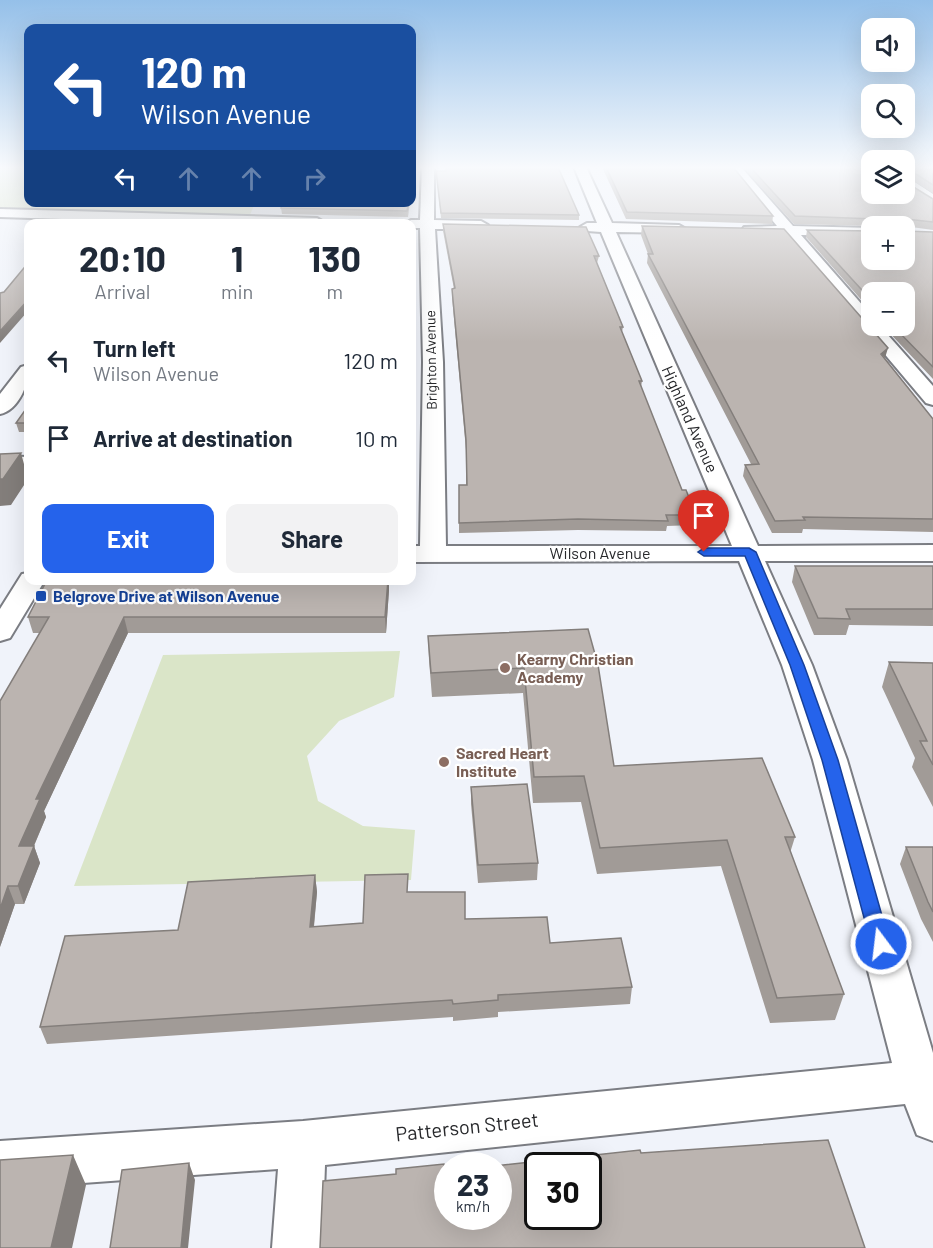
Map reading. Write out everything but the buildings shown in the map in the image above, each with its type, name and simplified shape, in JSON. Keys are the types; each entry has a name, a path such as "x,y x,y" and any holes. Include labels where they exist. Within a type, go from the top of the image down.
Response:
{"street":[{"name":"Brighton Avenue","path":"419,225 433,362 422,554"},
{"path":"782,225 933,399"},
{"path":"569,227 696,229"},
{"name":"Highland Avenue","path":"605,227 797,665 830,760 928,1094"},
{"path":"730,230 861,232"},
{"path":"0,408 24,376"},
{"path":"0,463 24,464"},
{"name":"Wilson Avenue","path":"422,554 933,553"},
{"path":"0,632 29,585"},
{"name":"Patterson Street","path":"0,1165 303,1144 928,1094"},
{"path":"297,1248 303,1144"}],"green space":[{"path":"400,651 394,697 339,721 307,756 318,801 363,826 415,830 411,880 74,886 163,655"}],"place":[{"name":"Belgrove Drive at Wilson Avenue","path":"41,596"},
{"name":"Kearny Christian Academy","path":"505,668"},
{"name":"Sacred Heart Institute","path":"444,762"}],"route":[{"path":"704,552 749,552 797,665 830,760 881,944"}]}
